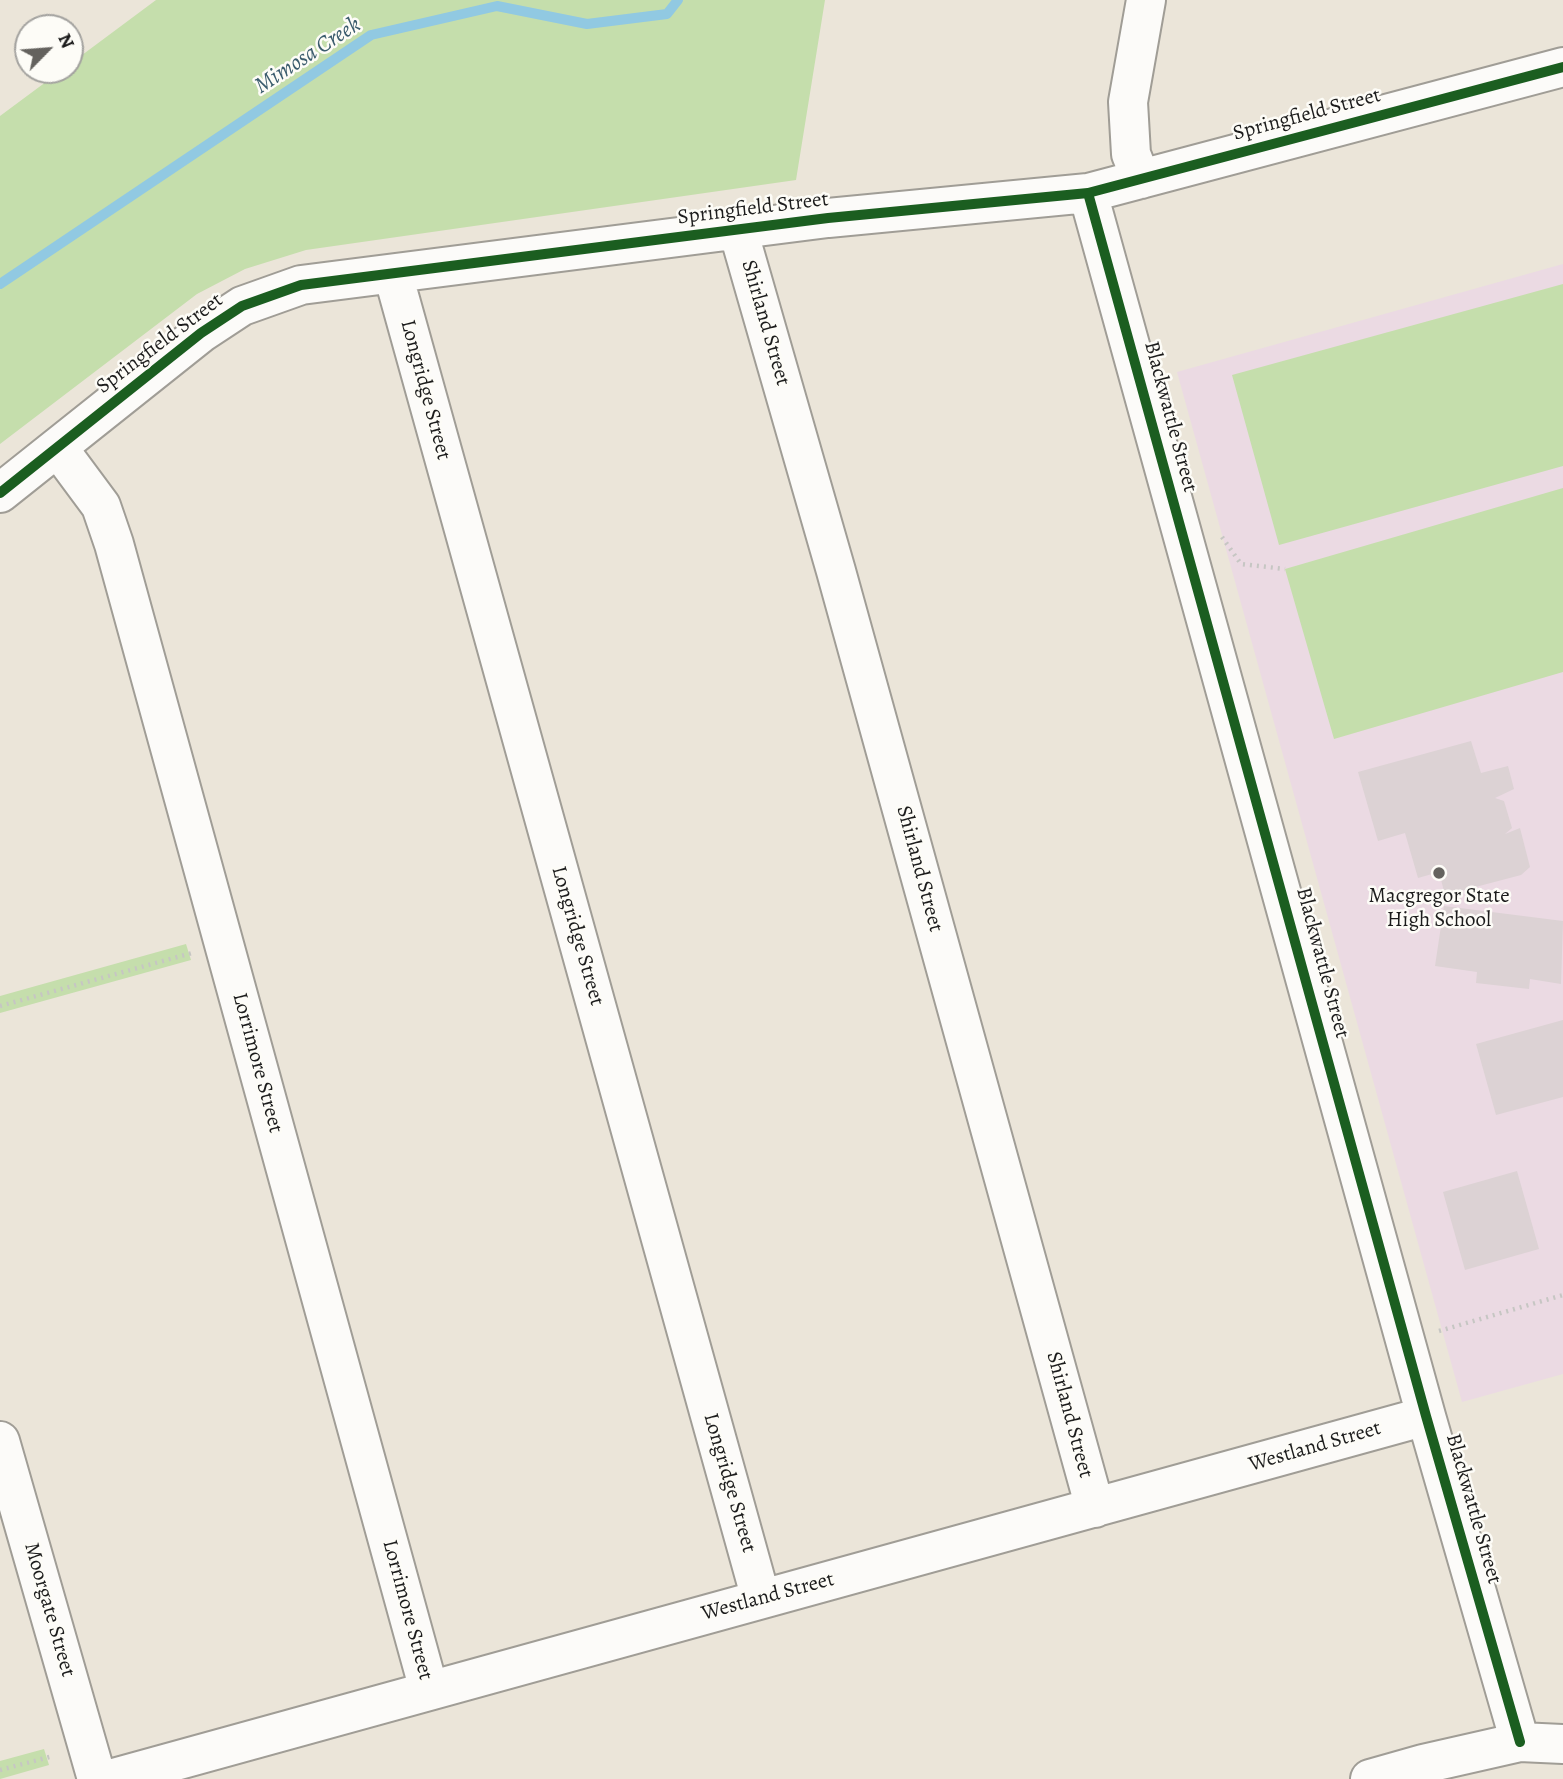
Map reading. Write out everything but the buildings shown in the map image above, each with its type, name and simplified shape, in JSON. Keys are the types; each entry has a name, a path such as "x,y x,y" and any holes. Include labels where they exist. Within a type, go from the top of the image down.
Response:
{"street":[{"path":"1141,179 1131,154 1128,102 1146,0"},
{"name":"Springfield Street","path":"0,493 201,334 242,306 301,285 828,218 1088,193 1563,67"},
{"name":"Blackwattle Street","path":"1088,193 1426,1416 1520,1742"},
{"name":"Shirland Street","path":"738,230 836,571 1095,1508"},
{"name":"Longridge Street","path":"393,274 761,1599"},
{"name":"Lorrimore Street","path":"58,448 101,506 114,544 429,1690"},
{"name":"Westland Street","path":"110,1779 1426,1416"},
{"name":"Moorgate Street","path":"0,1441 93,1763"},
{"path":"1370,1779 1520,1742 1563,1744"}],"path":[{"path":"1185,543 1221,535 1241,564 1285,569"},
{"path":"0,1006 224,943"},
{"path":"1435,1332 1563,1295"},
{"path":"0,1770 93,1763"}],"shaded area":[{"name":"Macgregor State High School","path":"1563,264 1563,1374 1462,1402 1177,372"}],"green space":[{"path":"156,0 825,0 796,180 306,250 245,269 197,294 0,444 0,116 43,84 84,84 84,54"},
{"path":"1563,284 1563,466 1279,545 1232,375"},
{"path":"1563,488 1563,672 1334,739 1285,569"},
{"path":"186,944 191,960 0,1013 0,996"},
{"path":"44,1749 49,1765 0,1779 0,1761"}],"waterway":[{"name":"Mimosa Creek","path":"0,284 371,35 497,6 587,24 667,14 678,0"}],"cycle path":[{"path":"0,493 201,333 242,306 301,285 828,218 1088,193 1563,67"},
{"path":"1088,193 1426,1416 1520,1742"}],"place":[{"name":"Macgregor State High School","path":"1439,873"}]}
